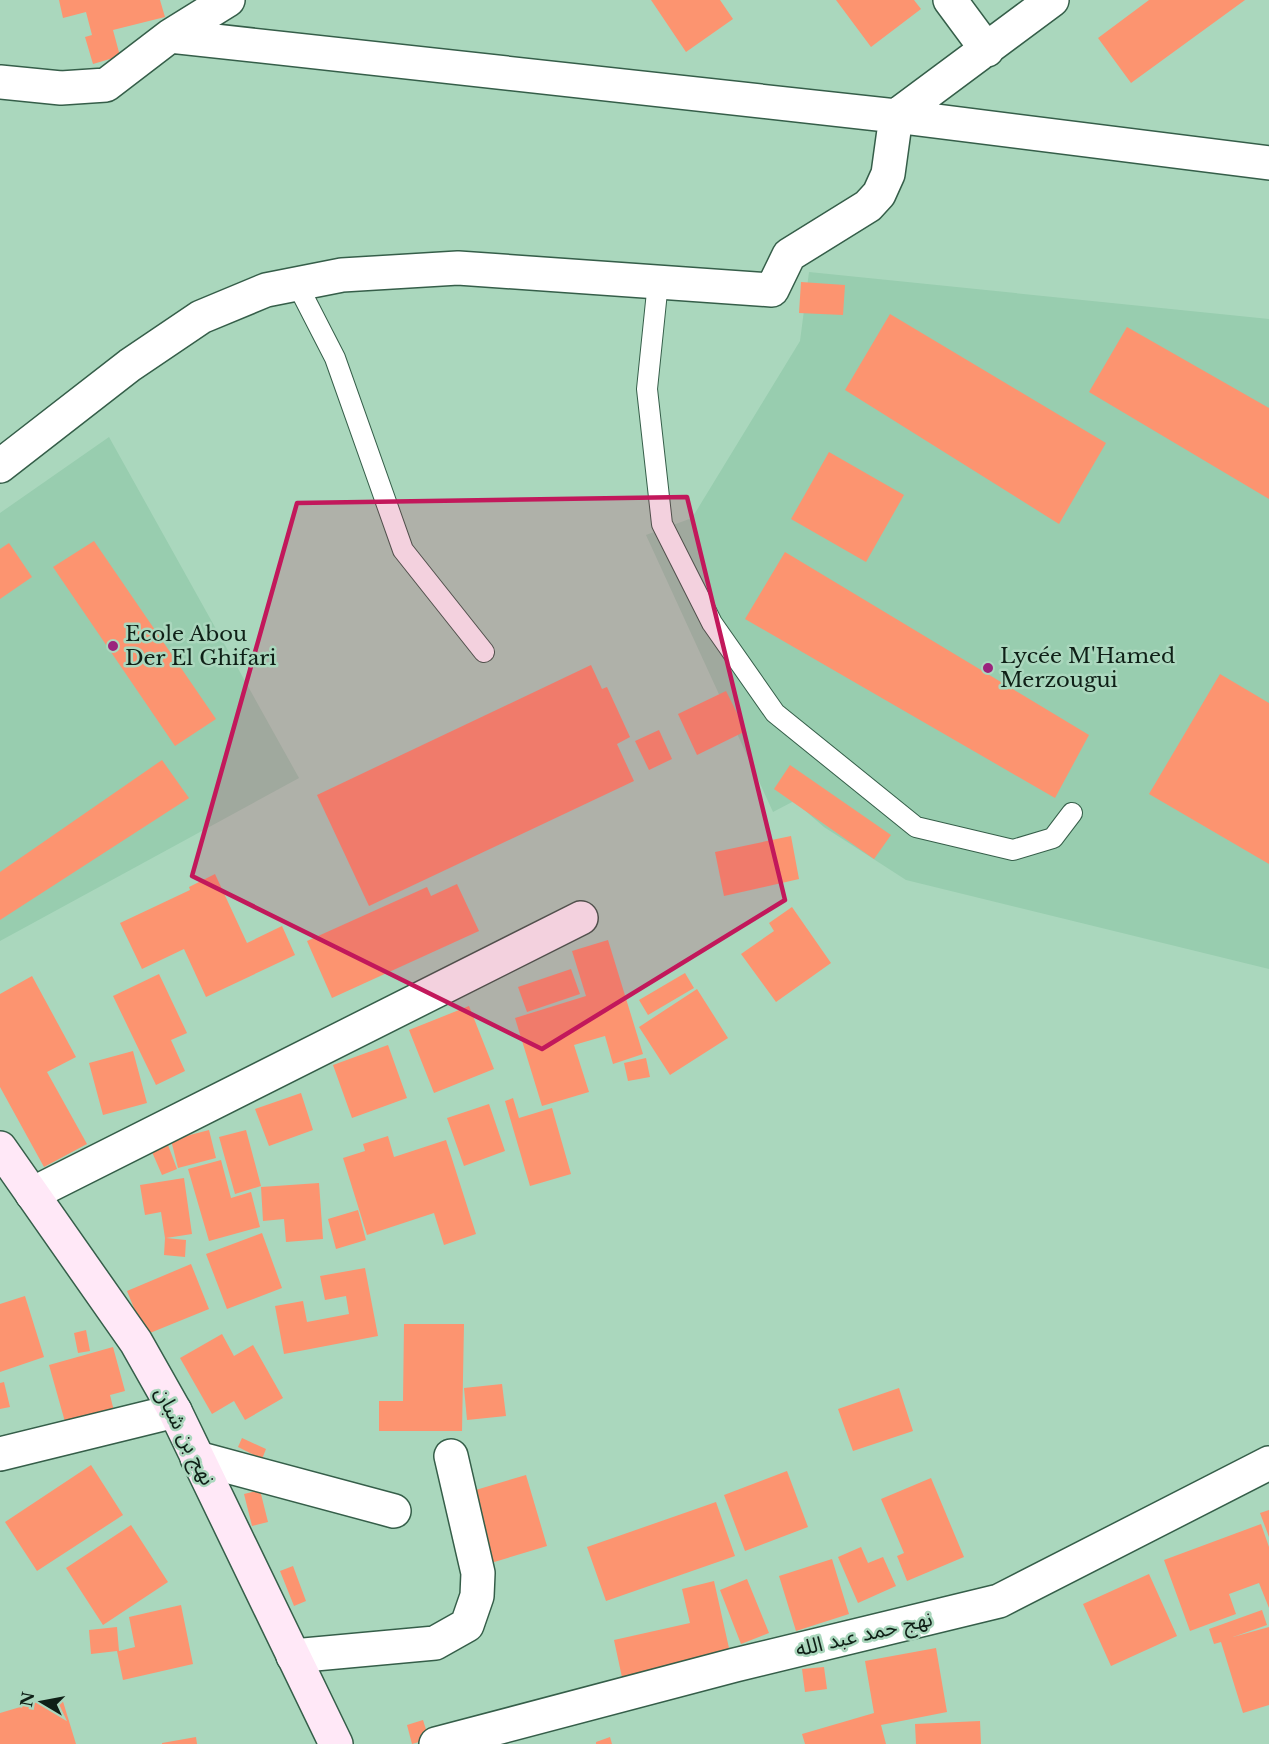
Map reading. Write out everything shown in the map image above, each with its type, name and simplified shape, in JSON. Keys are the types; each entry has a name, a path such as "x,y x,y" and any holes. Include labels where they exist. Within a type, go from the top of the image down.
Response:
{"street":[{"path":"950,0 987,50"},
{"path":"0,466 130,365 201,317 267,290 342,275 458,268 772,290 789,255 868,206 879,194 888,174 896,116 1052,0"},
{"path":"0,82 61,88 105,85 170,36 209,14 896,116 1269,163"},
{"path":"32,1194 581,918"},
{"name":"نهج بن شبان","path":"0,1148 136,1342 175,1411 336,1744"},
{"path":"0,1454 175,1411"},
{"path":"293,1656 435,1643 467,1625 477,1596 478,1573 451,1456"},
{"path":"197,1458 394,1511"},
{"name":"نهج حمد عبد الله","path":"436,1744 735,1665 999,1601 1269,1463"}],"lane":[{"path":"658,282 647,389 662,524 712,623 775,713 916,827 1013,850 1053,838 1072,813"},
{"path":"297,284 335,358 403,550 484,652"}],"highlighted area":[{"path":"687,497 785,900 542,1049 192,876 297,503"}],"shaded area":[{"name":"Lycée M'Hamed Merzougui","path":"809,272 1269,319 1269,969 906,880 824,827 794,801 773,812 646,535 692,518 800,341"},
{"name":"Ecole Abou Der El Ghifari","path":"109,437 299,778 0,941 0,513"}],"building":[{"path":"59,0 160,0 165,17 113,30 120,56 93,64 85,37 92,35 86,12 63,18"},
{"path":"651,0 720,0 733,19 686,52"},
{"path":"836,0 914,0 921,9 871,47"},
{"path":"1149,0 1245,0 1131,83 1098,38"},
{"path":"801,282 845,285 843,315 799,313"},
{"path":"890,314 1106,443 1059,524 845,390"},
{"path":"1127,327 1269,408 1269,499 1089,392"},
{"path":"829,452 904,495 866,562 791,519"},
{"path":"94,541 216,719 175,746 53,567"},
{"path":"9,543 32,577 0,599 0,549"},
{"path":"785,552 1089,735 1055,798 745,619"},
{"path":"591,665 602,689 607,687 630,737 617,744 634,781 369,906 317,795"},
{"path":"1220,674 1269,703 1269,864 1149,794"},
{"path":"726,691 746,731 697,755 678,714"},
{"path":"659,730 672,759 649,770 635,741"},
{"path":"162,760 189,798 0,920 0,872"},
{"path":"790,765 891,835 874,859 774,789"},
{"path":"791,836 799,879 724,896 715,852"},
{"path":"215,874 247,943 282,926 295,955 206,997 184,949 142,969 120,923 190,890 189,887"},
{"path":"457,884 479,931 332,998 307,941 427,887 431,896"},
{"path":"792,907 831,963 776,1002 741,954 774,931 769,923"},
{"path":"608,940 643,1054 613,1064 605,1036 574,1045 589,1092 542,1106 515,1018 586,996 572,951"},
{"path":"571,969 580,994 527,1012 518,987"},
{"path":"685,973 694,988 648,1015 639,1000"},
{"path":"159,974 187,1033 171,1040 185,1071 156,1085 113,996"},
{"path":"32,976 76,1057 47,1072 87,1144 44,1167 0,1087 0,994"},
{"path":"697,989 728,1038 670,1075 639,1027"},
{"path":"469,1006 494,1069 434,1093 409,1030"},
{"path":"388,1045 407,1098 352,1118 333,1065"},
{"path":"133,1051 147,1103 103,1115 89,1063"},
{"path":"646,1058 650,1077 628,1081 624,1063"},
{"path":"301,1093 313,1130 269,1146 255,1109"},
{"path":"513,1098 519,1118 552,1108 571,1174 530,1186 505,1101"},
{"path":"489,1104 505,1151 464,1166 447,1118"},
{"path":"209,1130 216,1158 178,1168 171,1140"},
{"path":"246,1130 261,1186 235,1194 219,1137"},
{"path":"388,1136 394,1157 446,1140 476,1234 444,1245 434,1213 367,1235 343,1158 365,1151 363,1144"},
{"path":"168,1145 177,1169 162,1175 152,1152"},
{"path":"221,1160 231,1198 251,1192 260,1227 209,1241 188,1169"},
{"path":"184,1178 192,1234 166,1238 186,1240 185,1257 164,1255 165,1238 161,1212 145,1215 140,1185"},
{"path":"319,1183 323,1239 286,1242 284,1219 263,1221 261,1187"},
{"path":"358,1210 366,1240 336,1249 328,1219"},
{"path":"262,1233 282,1288 227,1309 206,1254"},
{"path":"191,1264 209,1309 145,1335 127,1291"},
{"path":"365,1268 378,1336 284,1354 275,1306 303,1301 307,1322 349,1314 346,1296 325,1300 320,1276"},
{"path":"25,1296 44,1357 0,1372 0,1304"},
{"path":"404,1324 464,1324 462,1431 379,1431 379,1401 403,1401"},
{"path":"86,1330 90,1351 78,1353 74,1333"},
{"path":"222,1334 234,1356 253,1345 283,1398 245,1420 234,1401 212,1414 180,1358"},
{"path":"113,1347 125,1391 110,1395 115,1415 67,1429 49,1365"},
{"path":"4,1382 10,1407 0,1409 0,1383"},
{"path":"502,1384 506,1416 467,1420 464,1388"},
{"path":"899,1388 913,1431 853,1451 838,1409"},
{"path":"242,1438 266,1449 262,1459 238,1447"},
{"path":"91,1465 123,1515 37,1571 5,1522"},
{"path":"787,1471 808,1527 745,1551 724,1495"},
{"path":"526,1475 547,1546 491,1563 469,1492"},
{"path":"931,1478 964,1557 907,1581 897,1556 904,1553 881,1499"},
{"path":"260,1490 268,1522 252,1526 244,1494"},
{"path":"716,1502 735,1556 606,1601 587,1547"},
{"path":"1269,1510 1269,1537 1260,1513"},
{"path":"1261,1524 1269,1547 1269,1608 1259,1583 1229,1594 1236,1614 1190,1631 1164,1560"},
{"path":"131,1525 168,1582 103,1625 66,1568"},
{"path":"861,1547 868,1563 883,1557 896,1586 858,1603 838,1557"},
{"path":"832,1559 849,1614 796,1631 779,1576"},
{"path":"293,1566 306,1601 294,1606 280,1571"},
{"path":"1149,1574 1177,1636 1111,1666 1083,1604"},
{"path":"747,1579 769,1633 741,1644 720,1590"},
{"path":"714,1581 731,1657 623,1682 614,1640 690,1623 682,1589"},
{"path":"181,1605 193,1664 123,1680 117,1651 91,1654 89,1630 117,1627 119,1651 135,1647 129,1617"},
{"path":"1262,1610 1267,1625 1233,1637 1269,1627 1269,1705 1243,1713 1221,1642 1214,1644 1209,1629"},
{"path":"936,1648 947,1712 881,1725 886,1744 805,1744 802,1734 874,1713 865,1661"},
{"path":"824,1667 827,1689 805,1692 802,1669"},
{"path":"61,1695 76,1744 0,1744 0,1713"},
{"path":"423,1720 429,1739 412,1744 407,1725"},
{"path":"980,1721 981,1744 916,1744 915,1724"},
{"path":"196,1737 197,1744 162,1744 162,1743"},
{"path":"610,1737 612,1744 596,1744 596,1742"}],"place":[{"name":"Ecole Abou Der El Ghifari","path":"113,646"},
{"name":"Lycée M'Hamed Merzougui","path":"988,668"}]}
